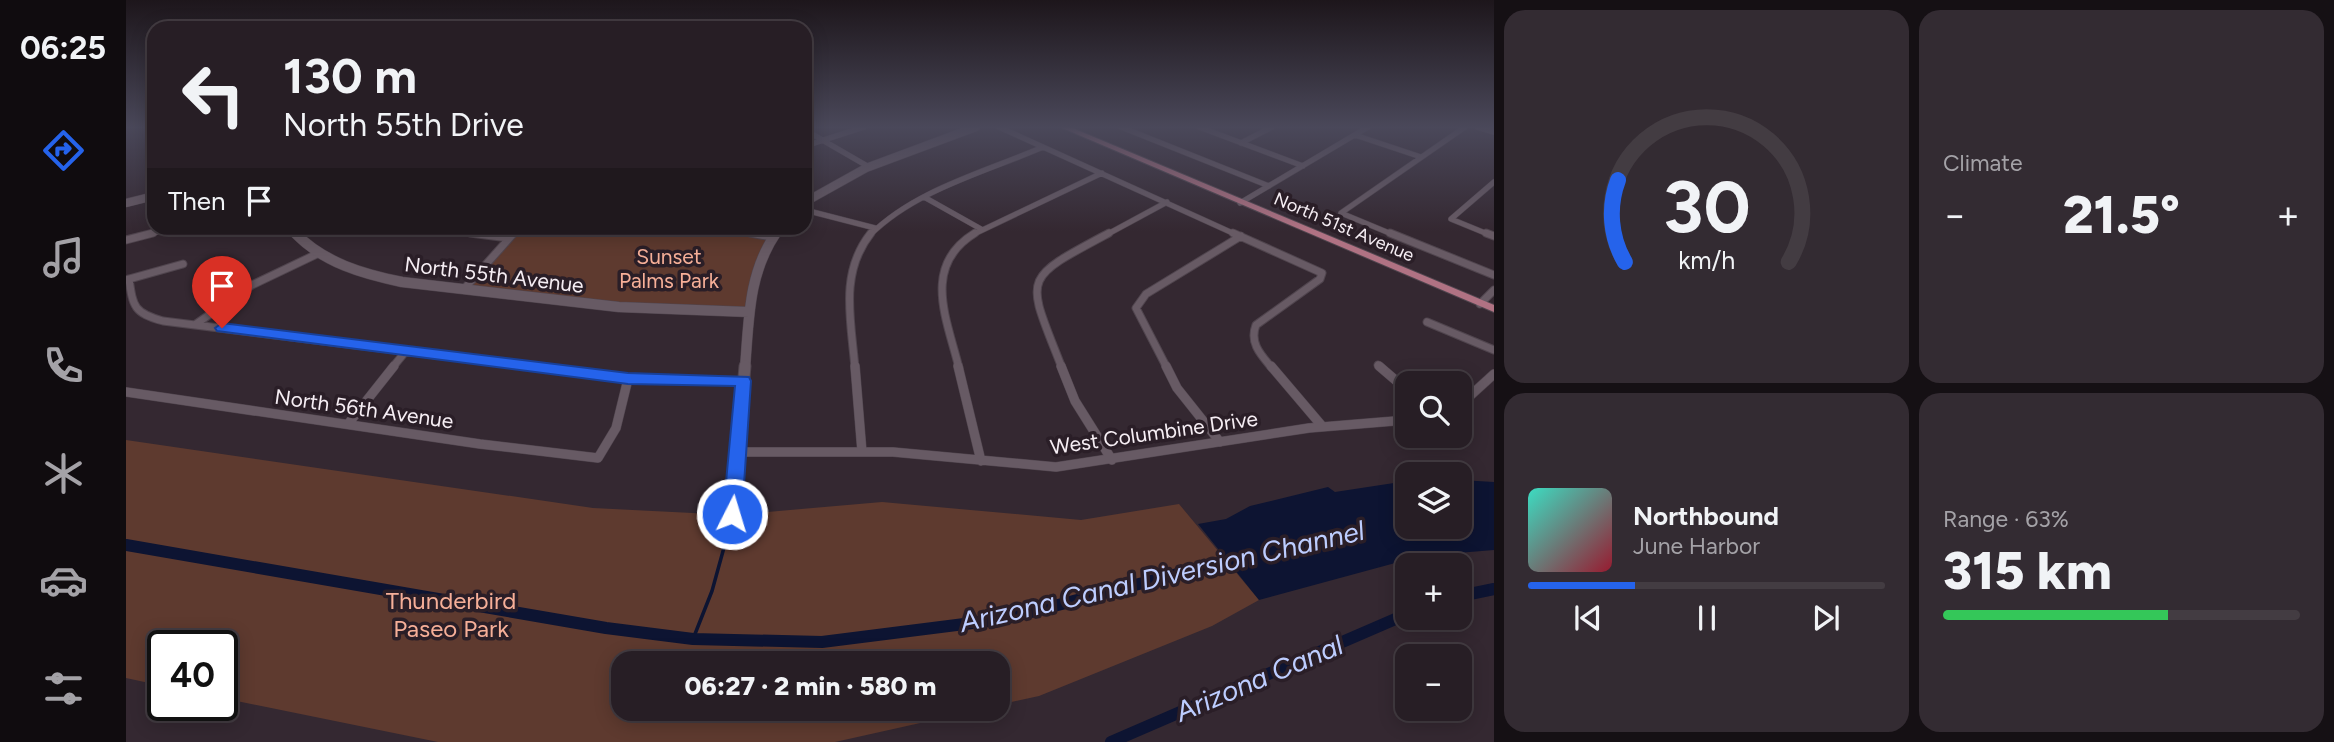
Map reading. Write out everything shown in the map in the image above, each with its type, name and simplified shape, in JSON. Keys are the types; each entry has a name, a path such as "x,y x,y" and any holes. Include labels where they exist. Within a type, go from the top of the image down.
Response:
{"main road":[{"name":"North 51st Avenue","path":"1144,162 1494,309"}],"street":[{"path":"860,162 869,167"},
{"path":"812,197 840,179 883,162"},
{"path":"862,452 848,282 858,252 875,228 897,210 1009,162"},
{"path":"1077,162 1322,273 1320,279 1256,325 1252,334 1253,343 1261,355 1322,426"},
{"path":"1208,162 1269,186"},
{"path":"1291,162 1303,166"},
{"path":"1240,203 1310,162"},
{"path":"1414,162 1341,213 1494,275"},
{"path":"981,461 940,284 948,258 963,241 981,229 1102,173"},
{"path":"1494,182 1451,219 1494,236"},
{"path":"924,197 981,229"},
{"path":"126,203 147,198"},
{"path":"1112,460 1075,401 1036,301 1036,285 1039,276 1055,262 1167,202"},
{"path":"812,212 875,228"},
{"path":"126,240 147,234"},
{"name":"North 55th Avenue","path":"298,235 319,253 352,269 375,276 639,309 749,312"},
{"path":"486,235 508,238"},
{"path":"464,289 511,235"},
{"path":"732,514 754,273 771,237 761,235"},
{"path":"1220,442 1177,388 1136,308 1146,294 1241,236"},
{"path":"196,324 252,285 319,253"},
{"path":"183,264 128,279 134,309 142,316 196,324 628,379 743,381"},
{"path":"1480,304 1494,290"},
{"path":"1427,322 1494,350"},
{"path":"348,424 406,351"},
{"path":"1378,365 1395,380"},
{"path":"1472,394 1494,374"},
{"name":"North 56th Avenue","path":"126,392 598,458 616,428 628,379"},
{"name":"West Columbine Drive","path":"738,452 862,452 1056,467 1322,426 1395,421"}],"green space":[{"name":"Sunset Palms Park","path":"512,235 771,237 749,312 710,313 464,289"},
{"name":"Thunderbird Paseo Park","path":"126,440 593,508 732,515 882,502 1081,520 1179,504 1259,600 1212,626 1039,696 1010,702 1010,651 611,651 611,721 929,721 835,742 438,742 238,701 238,630 147,630 147,683 126,678"}],"water":[{"path":"1472,481 1494,482 1494,550 1395,553 1395,563 1259,600 1198,524 1226,519 1250,506 1328,487 1335,492 1395,483 1395,539 1472,539"}],"waterway":[{"path":"728,535 732,519"},
{"path":"693,639 712,591 728,533"},
{"name":"Arizona Canal Diversion Channel","path":"126,545 606,628 693,639 822,642 1004,619 1239,558"},
{"name":"Arizona Canal","path":"1472,594 1494,589"},
{"name":"Arizona Canal","path":"1111,742 1395,619"}],"route":[{"path":"222,328 628,379 676,382 743,381 732,514"}]}
